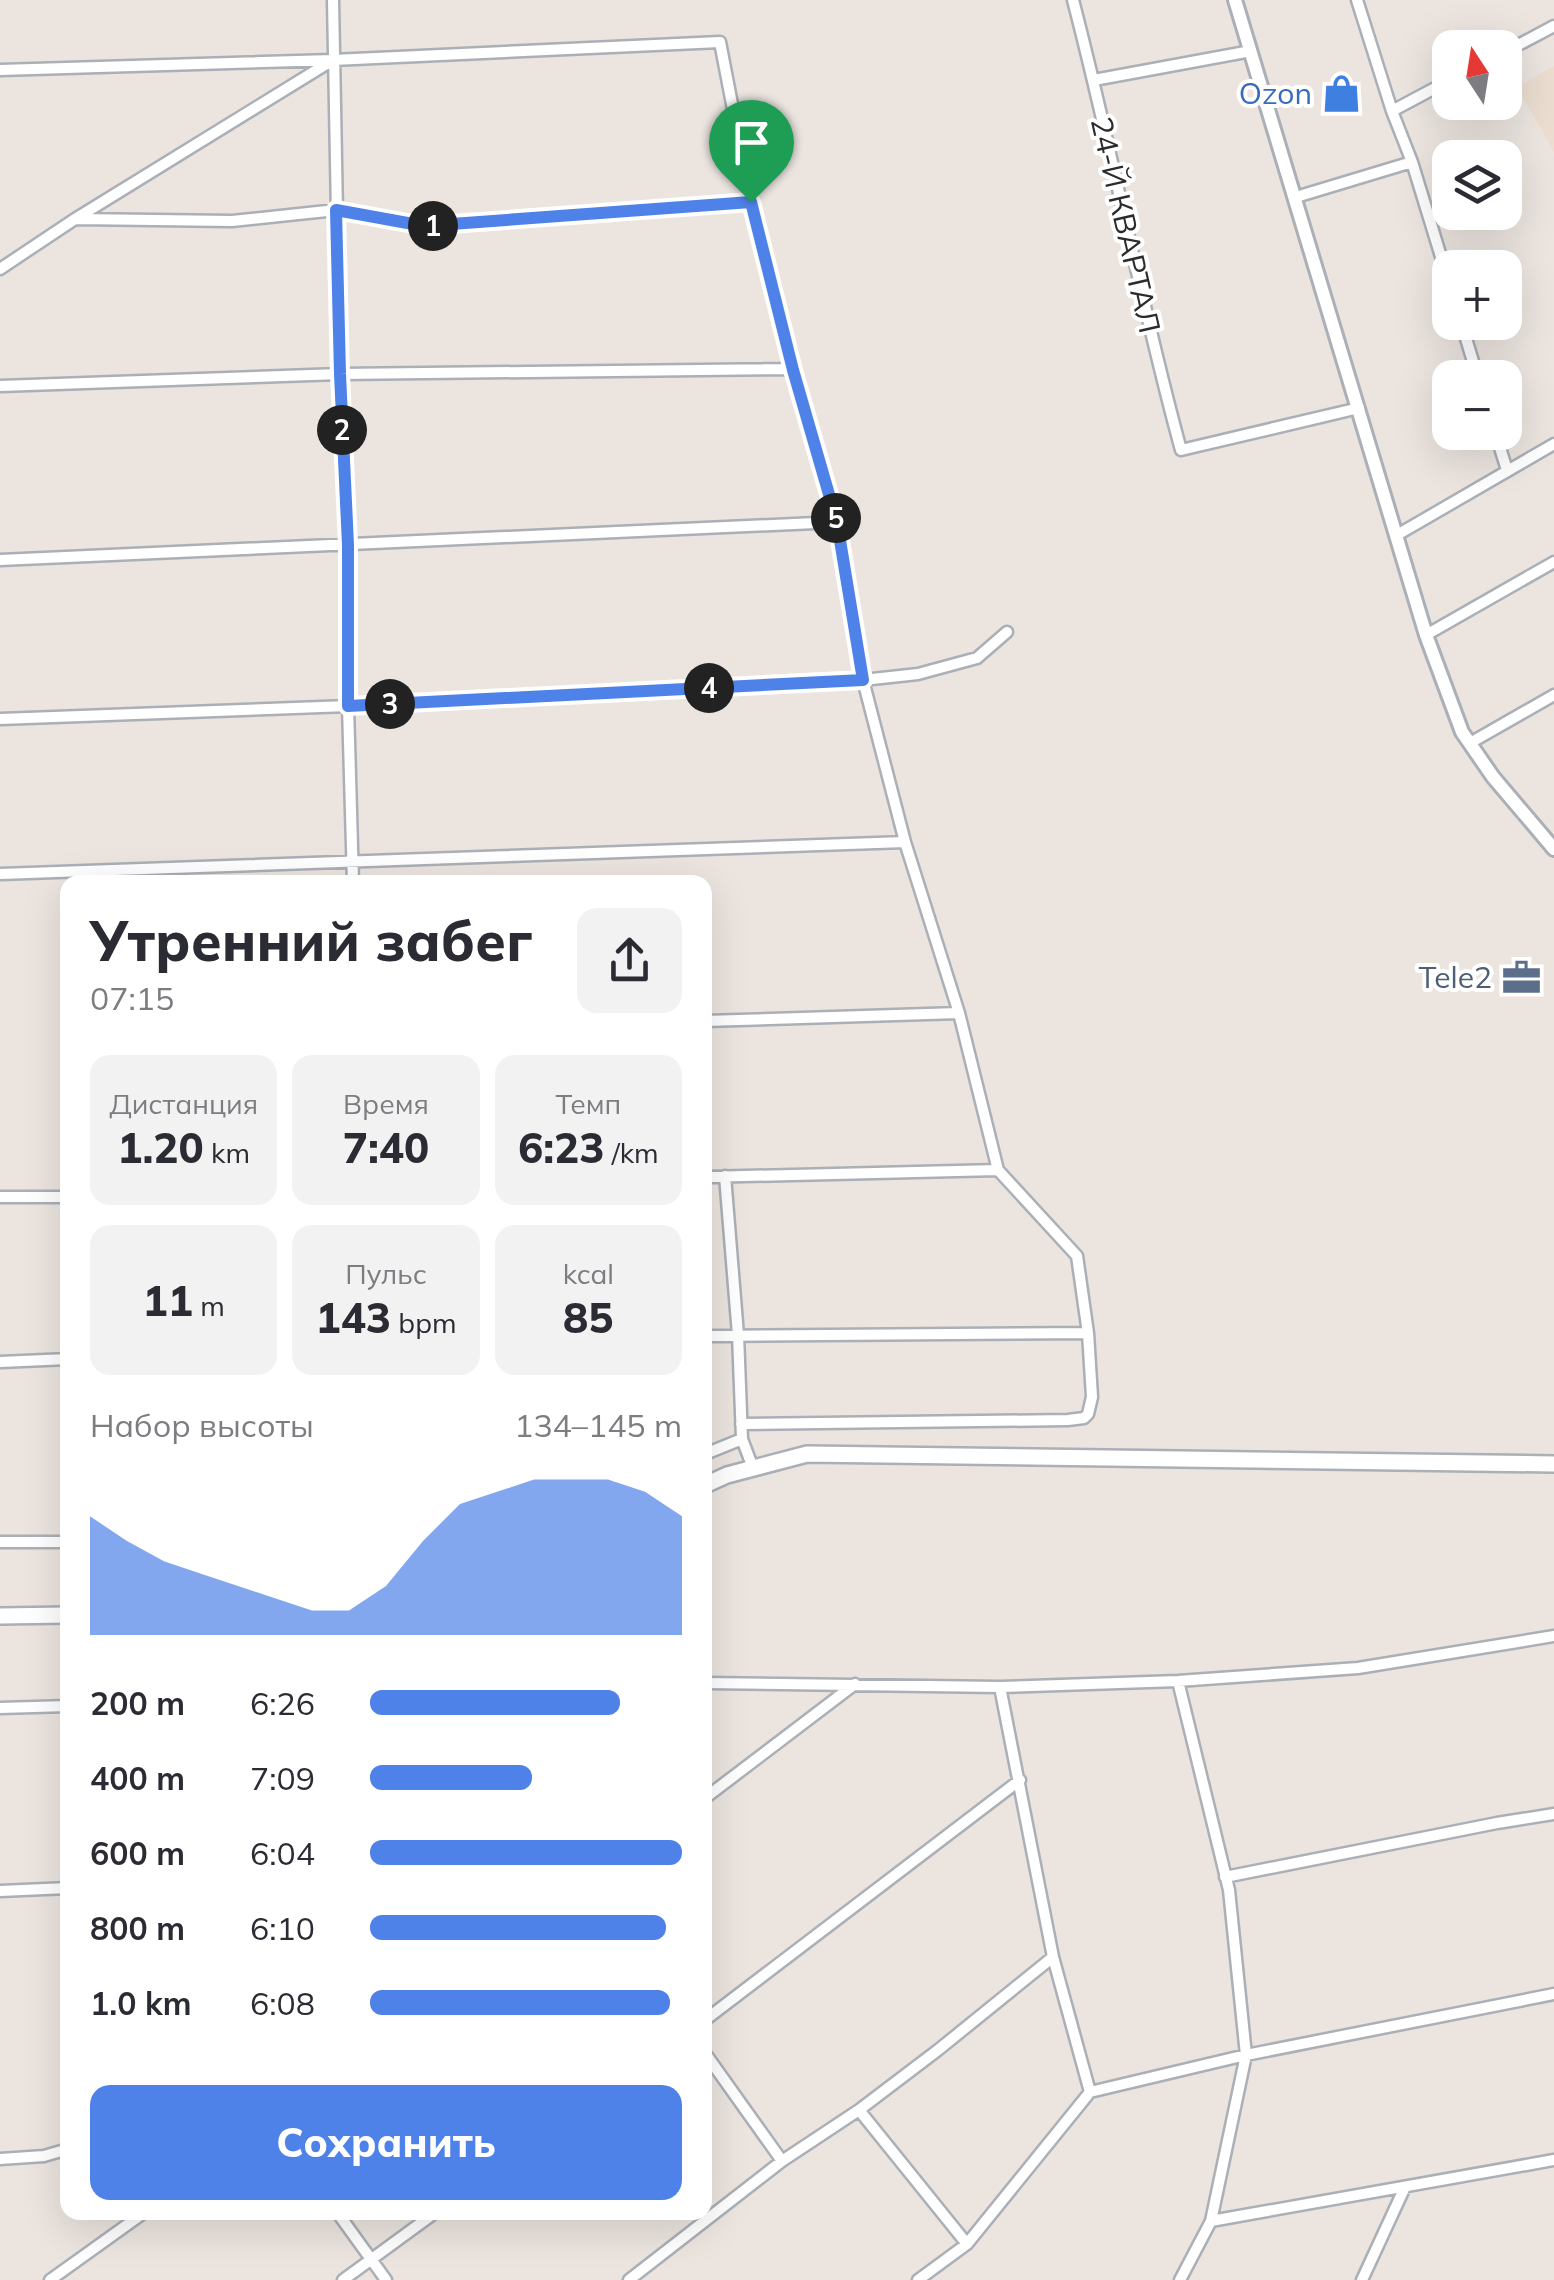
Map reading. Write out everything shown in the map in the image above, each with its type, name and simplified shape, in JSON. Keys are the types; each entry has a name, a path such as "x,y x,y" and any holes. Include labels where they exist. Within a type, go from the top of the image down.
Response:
{"main road":[{"path":"712,1482 807,1454 1554,1464"},
{"path":"0,1616 60,1614"}],"street":[{"path":"332,0 348,545 353,875"},
{"name":"24-Й КВАРТАЛ","path":"1073,0 1156,361 1181,450 1358,408"},
{"path":"1235,0 1426,635 1462,732 1493,777 1551,839"},
{"path":"1357,0 1439,250"},
{"path":"1522,43 1554,26"},
{"path":"0,70 720,42 751,202 793,370 837,522 863,680 905,842 959,1013 998,1170 1077,1256 1092,1396 1084,1418 740,1424"},
{"path":"1094,80 1251,51"},
{"path":"0,268 333,60"},
{"path":"1392,111 1432,90"},
{"path":"1296,198 1412,162"},
{"path":"75,219 232,221 336,210 424,226 751,202"},
{"path":"0,386 340,374 793,370"},
{"path":"1397,536 1554,444"},
{"path":"1501,450 1507,470"},
{"path":"0,560 837,522"},
{"path":"1426,635 1554,562"},
{"path":"0,719 863,680 918,674 977,658 1007,632"},
{"path":"1470,743 1554,695"},
{"path":"0,874 905,842"},
{"path":"712,1022 959,1013"},
{"path":"712,1177 998,1170"},
{"path":"724,1176 738,1335 740,1424 753,1468"},
{"path":"0,1198 60,1196"},
{"path":"712,1336 1088,1333"},
{"path":"0,1362 60,1360"},
{"path":"712,1451 742,1439"},
{"path":"0,1542 60,1542"},
{"path":"712,1683 1000,1687 1178,1681 1358,1668 1554,1636"},
{"path":"1178,1681 1228,1890 1246,2055 1211,2220 1180,2280"},
{"path":"712,1793 855,1684"},
{"path":"1000,1687 1053,1957 1090,2092"},
{"path":"0,1708 60,1706"},
{"path":"712,2015 1020,1780"},
{"path":"1225,1877 1554,1814"},
{"path":"0,1891 60,1888"},
{"path":"712,2216 859,2110 1053,1957"},
{"path":"918,2280 967,2244 1090,2092 1246,2055 1554,1994"},
{"path":"712,2063 782,2162"},
{"path":"859,2110 967,2244"},
{"path":"0,2159 60,2151"},
{"path":"1211,2220 1554,2160"},
{"path":"1362,2280 1404,2187"},
{"path":"50,2280 133,2220"},
{"path":"343,2220 386,2280"},
{"path":"343,2280 425,2220"},
{"path":"629,2280 707,2220"}],"shaded area":[{"path":"1554,66 1554,152 1522,96 1522,84"}],"place":[{"name":"Ozon","path":"1342,93"},
{"name":"Tele2","path":"1522,977"}],"route":[{"path":"751,202 793,370 837,522 863,680 348,706 348,545 336,210 424,226 751,202"}]}
